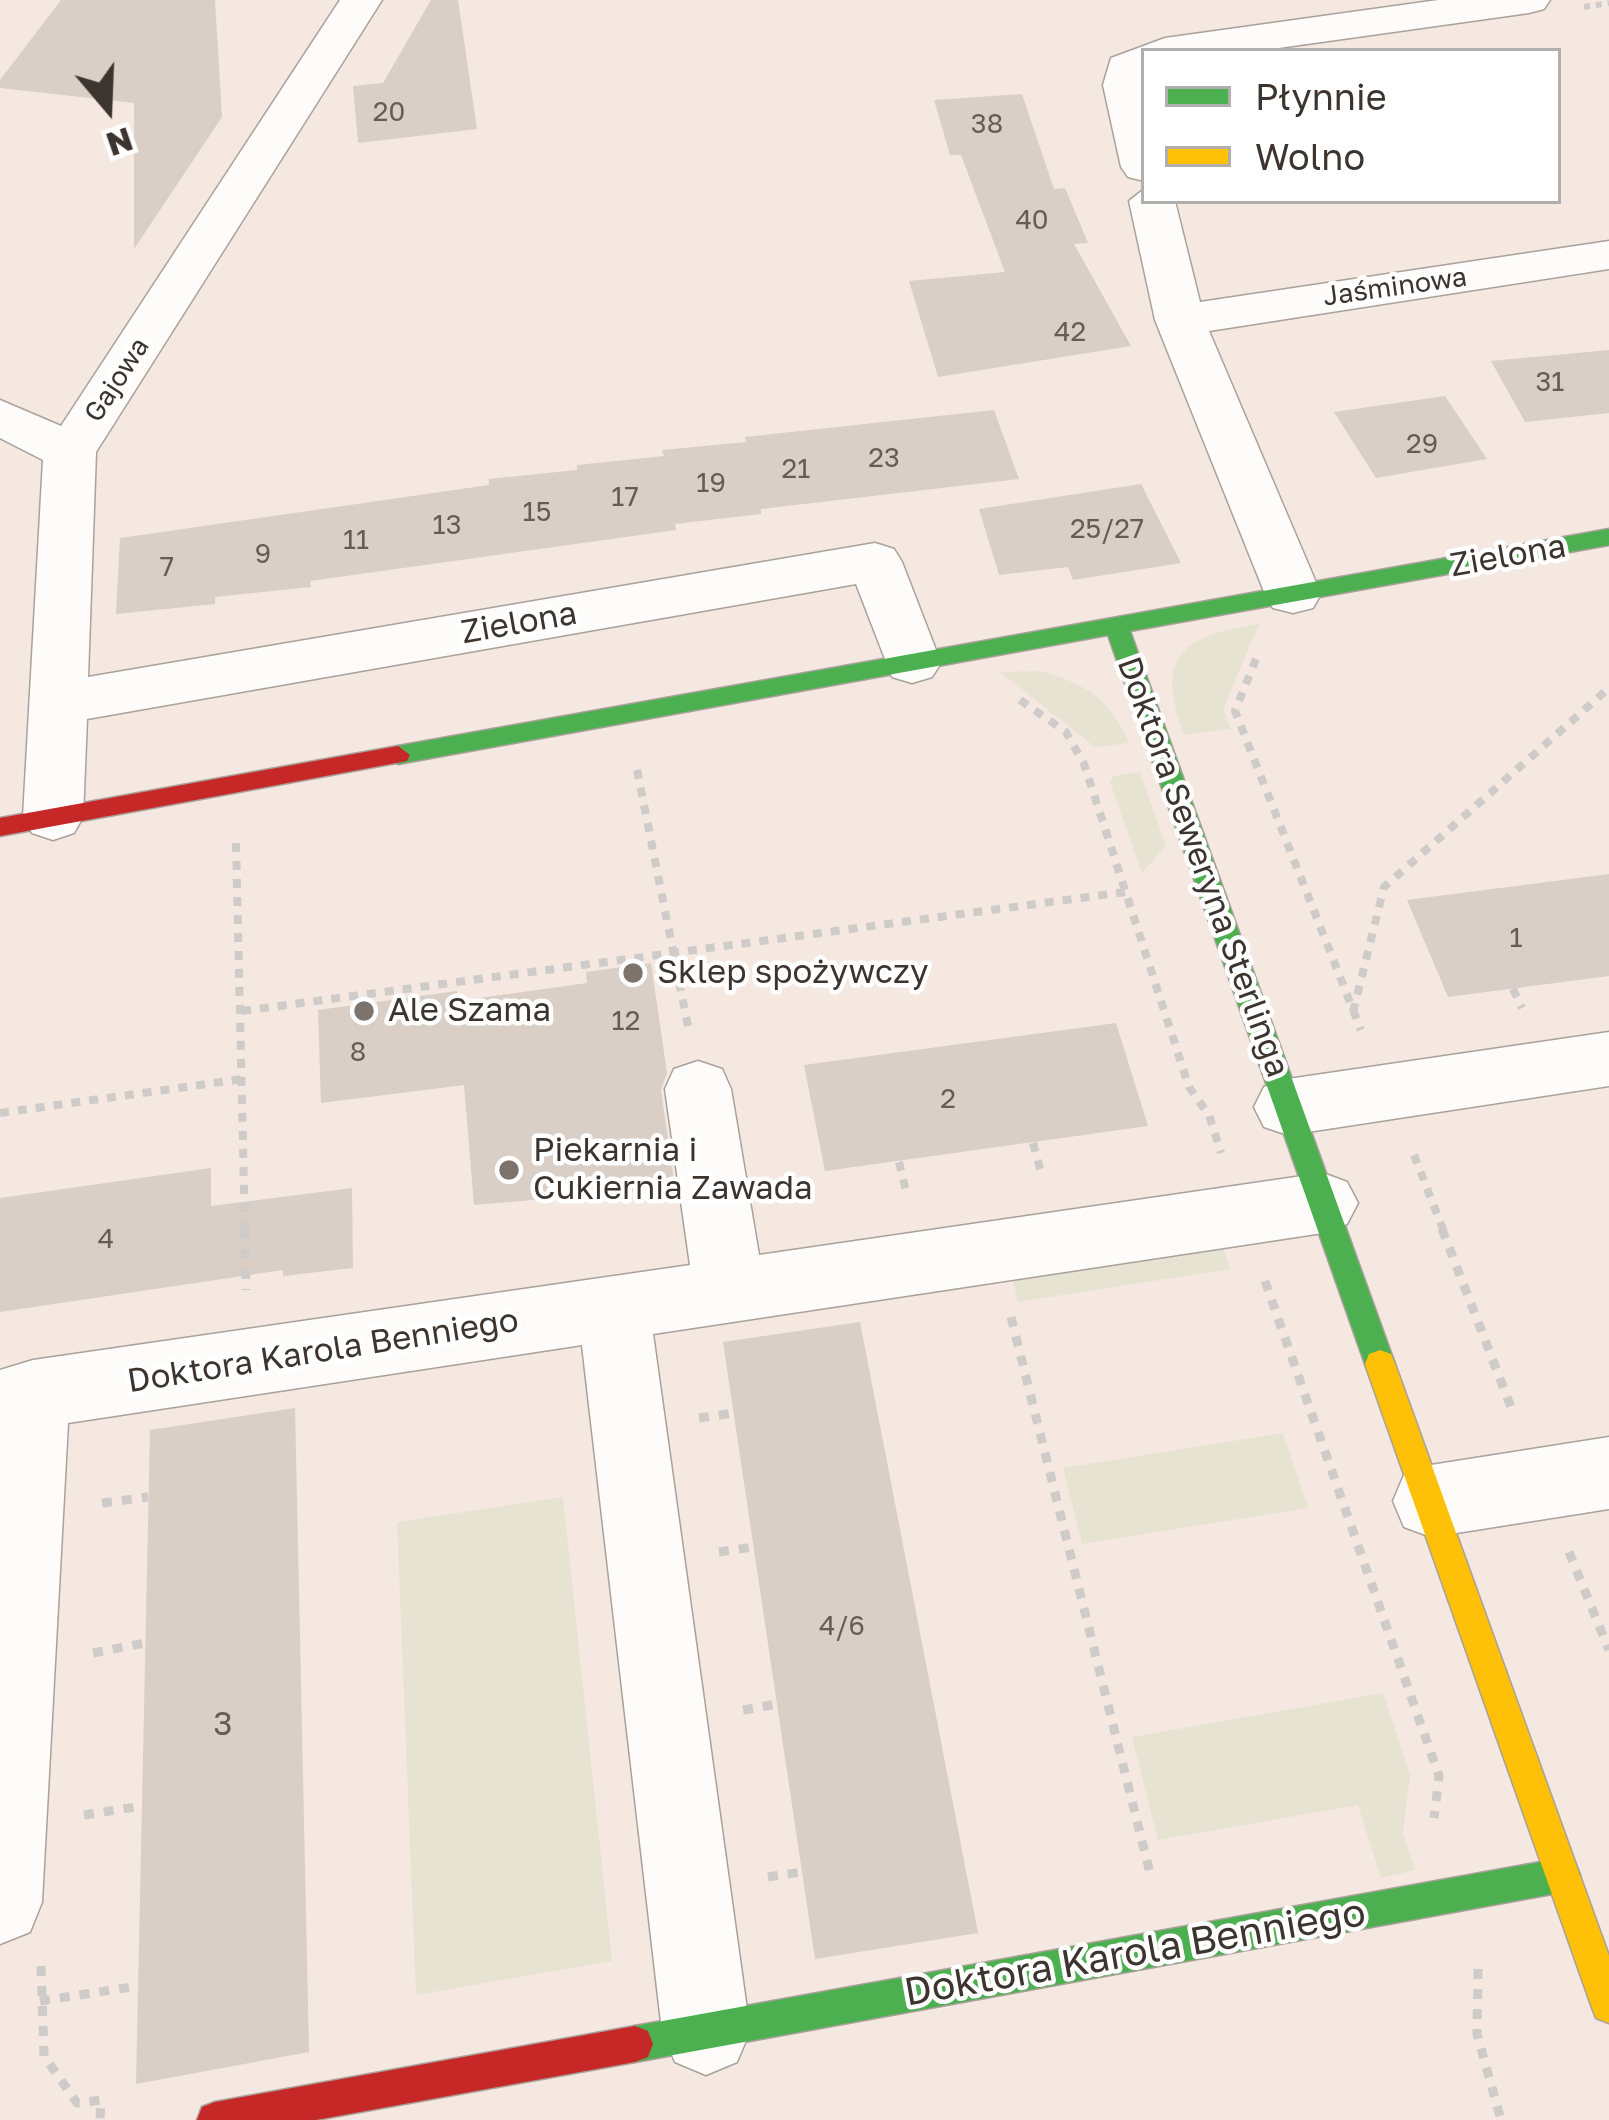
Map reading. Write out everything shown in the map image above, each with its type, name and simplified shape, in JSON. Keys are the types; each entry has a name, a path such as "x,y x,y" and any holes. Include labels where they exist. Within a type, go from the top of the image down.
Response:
{"street":[{"name":"Gajowa","path":"53,817 70,452 361,0"},
{"path":"1186,48 1529,0"},
{"path":"1141,60 1126,67 1124,86 1141,155"},
{"path":"1153,204 1180,320 1293,594"},
{"name":"Jaśminowa","path":"1180,320 1609,256"},
{"path":"0,417 70,452"},
{"name":"Zielona","path":"0,827 1609,538"},
{"name":"Zielona","path":"57,703 875,562 912,663"},
{"name":"Doktora Seweryna Sterlinga","path":"1117,627 1609,2005"},
{"name":"Doktora Seweryna Sterlinga","path":"1288,1107 1609,1059"},
{"path":"698,1089 729,1291"},
{"name":"Doktora Karola Benniego","path":"0,1902 17,1399 1323,1203"},
{"path":"613,1307 706,2031"},
{"path":"1431,1501 1575,1478"},
{"name":"Doktora Karola Benniego","path":"215,2120 1563,1875"}],"path":[{"path":"1261,647 1235,711 1353,1012 1575,1478 1609,1650"},
{"path":"1353,1012 1384,887 1609,688"},
{"path":"650,752 637,770 676,952 698,1089"},
{"path":"1084,764 1189,1087 1209,1115 1439,1776 1432,1834 1480,1976 1477,2034 1501,2120"},
{"path":"219,831 236,843 246,1310"},
{"path":"242,1011 1125,892"},
{"path":"0,1113 242,1078"},
{"path":"995,1253 1169,1947"},
{"path":"77,1655 145,1643"},
{"path":"66,1818 142,1806"},
{"path":"40,2001 138,1985"}],"shaded area":[{"path":"1259,624 1223,709 1231,729 1184,735 1173,686 1181,654 1210,635"},
{"path":"1040,671 1095,695 1114,715 1129,743 1095,747 1000,672"},
{"path":"1140,772 1166,846 1142,873 1110,782 1113,776"},
{"path":"1220,1238 1230,1269 1018,1302 1010,1269"},
{"path":"1283,1433 1308,1508 1082,1544 1063,1468"},
{"path":"563,1497 612,1961 416,1995 397,1522"},
{"path":"1383,1693 1410,1775 1403,1833 1415,1870 1381,1878 1358,1805 1158,1840 1132,1737"}],"building":[{"path":"61,0 215,0 222,117 134,249 134,103 0,88 0,80"},
{"path":"431,0 458,0 477,129 358,143 353,86 383,83"},
{"path":"1022,94 1054,189 1065,188 1088,243 1074,244 1131,346 938,377 909,281 1005,272 961,155 950,155 934,100"},
{"path":"1609,350 1609,413 1525,422 1491,361"},
{"path":"1445,396 1487,459 1376,478 1334,412"},
{"path":"994,410 1019,479 761,509 761,514 675,524 676,530 310,581 311,587 215,597 215,604 116,614 120,538 489,485 489,479 664,456 662,450 746,442 745,437"},
{"path":"1141,484 1181,563 1073,580 1068,567 999,575 979,509"},
{"path":"1609,874 1609,976 1448,997 1407,900"},
{"path":"651,963 667,1073 661,1090 675,1188 474,1205 464,1085 321,1103 318,1010 457,991 458,1001 587,983 586,972"},
{"path":"1116,1023 1148,1126 825,1171 804,1065"},
{"path":"211,1168 211,1206 352,1188 353,1268 283,1276 283,1270 0,1312 0,1198"},
{"path":"860,1322 978,1933 815,1959 723,1342"},
{"path":"295,1408 309,2052 136,2084 150,1430"}],"traffic: fast":[{"path":"398,755 1609,537"},
{"path":"1117,627 1380,1364"},
{"path":"635,2044 1563,1875"}],"traffic: slow":[{"path":"1380,1364 1609,2005"}],"traffic: jam":[{"path":"0,827 398,755"},
{"path":"215,2120 635,2044"}],"place":[{"name":"Sklep spożywczy","path":"633,973"},
{"name":"Ale Szama","path":"364,1011"},
{"name":"Piekarnia i Cukiernia Zawada","path":"509,1170"}]}
